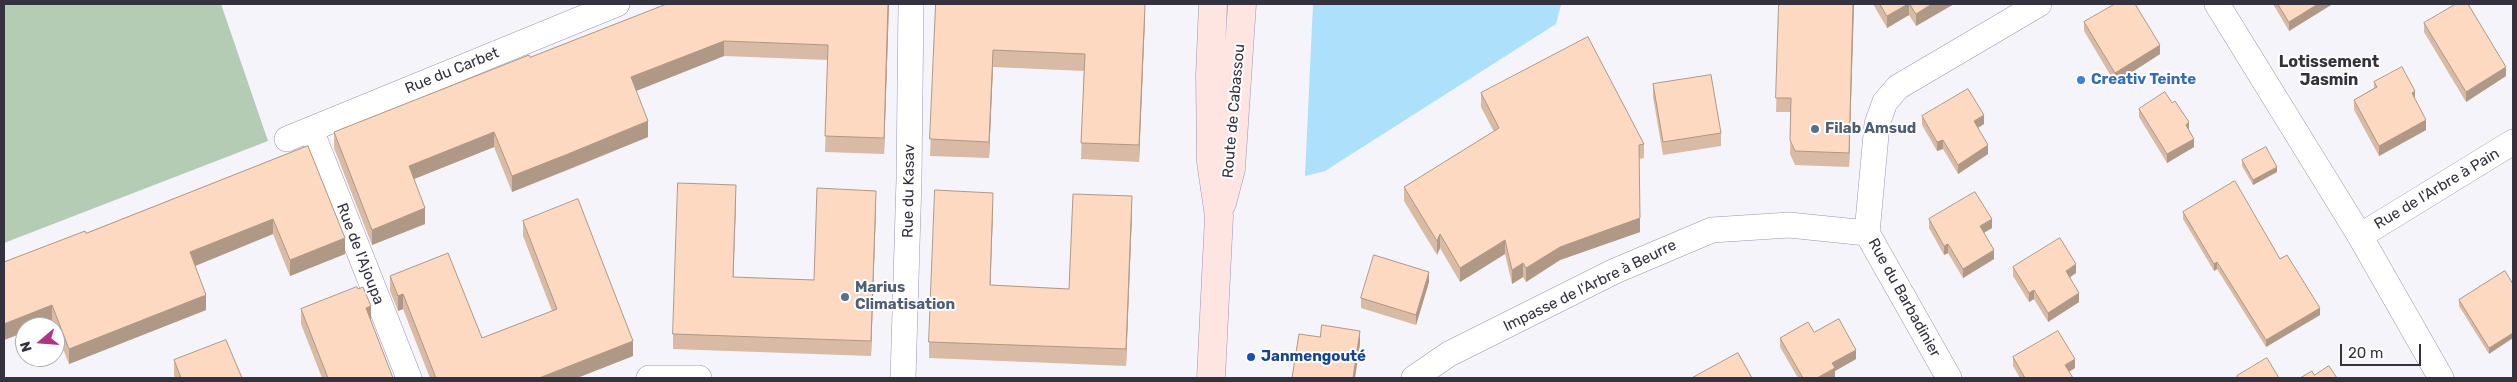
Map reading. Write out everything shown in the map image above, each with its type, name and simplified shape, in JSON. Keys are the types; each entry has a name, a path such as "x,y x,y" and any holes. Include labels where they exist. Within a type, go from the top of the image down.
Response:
{"main road":[{"name":"Route de Cabassou","path":"1211,378 1218,216 1211,162 1210,75 1212,4"},
{"name":"Route de Cabassou","path":"1218,216 1231,169 1242,4"}],"street":[{"name":"Rue du Carbet","path":"287,139 581,9 617,4"},
{"name":"Rue du Kasav","path":"903,378 910,179 911,4"},
{"name":"Rue du Barbadinier","path":"1948,378 1867,233 1877,124 1885,102 1898,87 2039,4"},
{"name":"Rue de l'Arbre à Pain","path":"2217,4 2360,236 2441,378"},
{"name":"Rue de l'Ajoupa","path":"311,130 408,378"},
{"name":"Rue de l'Arbre à Pain","path":"2360,236 2513,142"},
{"name":"Impasse de l'Arbre à Beurre","path":"1414,378 1449,354 1615,272 1712,230 1789,225 1867,233"},
{"path":"649,378 698,378"}],"green space":[{"path":"4,4 221,4 268,141 4,243"}],"water":[{"path":"1313,4 1561,5 1556,24 1325,171 1305,176"}],"building":[{"path":"667,4 888,4 884,138 825,136 828,45 724,41 631,77 648,121 568,154 512,176 494,132 409,166 425,208 372,230 334,132 529,55 530,57"},
{"path":"936,4 1145,4 1139,145 1081,143 1085,54 993,50 989,142 930,139"},
{"path":"1779,4 1853,4 1849,153 1795,151 1790,140 1791,98 1776,98"},
{"path":"1880,4 1908,4 1887,16"},
{"path":"1910,4 1932,4 1916,14"},
{"path":"2115,4 2135,4 2160,45 2115,73 2084,22"},
{"path":"2278,4 2318,4 2289,22"},
{"path":"2456,4 2468,4 2506,67 2466,92 2424,23"},
{"path":"1588,37 1644,144 1639,145 1640,218 1560,247 1526,268 1523,263 1512,270 1505,240 1460,268 1440,234 1437,241 1404,187 1499,128 1481,93"},
{"path":"2402,67 2415,91 2412,93 2426,120 2379,146 2354,100 2377,87 2374,82"},
{"path":"1711,75 1721,133 1663,142 1653,84"},
{"path":"1968,89 1984,115 1974,121 1988,145 1958,165 1943,140 1937,142 1922,116"},
{"path":"2165,92 2172,103 2175,101 2189,122 2186,125 2194,139 2167,154 2139,109"},
{"path":"308,146 345,238 290,260 273,219 190,252 206,295 69,349 65,339 65,317 57,317 52,305 22,317 15,317 15,320 4,324 4,262 85,231 86,233"},
{"path":"2266,147 2277,167 2253,180 2242,160"},
{"path":"2235,181 2280,259 2287,255 2320,308 2266,340 2217,262 2214,264 2183,212"},
{"path":"678,183 736,185 733,277 814,280 817,188 876,191 871,341 673,334"},
{"path":"935,190 993,193 990,285 1069,289 1073,194 1132,196 1126,349 929,342"},
{"path":"1975,192 1992,219 1980,226 1994,250 1963,269 1948,244 1944,246 1929,219"},
{"path":"578,199 633,341 539,378 436,378 403,294 398,296 390,276 448,253 482,338 557,309 523,221"},
{"path":"2060,238 2076,264 2066,271 2079,293 2048,313 2034,290 2029,293 2013,267"},
{"path":"1374,255 1429,272 1416,315 1361,298"},
{"path":"2505,271 2513,284 2513,333 2489,348 2459,300"},
{"path":"357,287 358,289 363,287 371,306 366,308 393,378 328,378 301,309"},
{"path":"1839,319 1856,350 1832,363 1835,368 1817,378 1803,378 1780,338 1808,322 1814,332"},
{"path":"1322,325 1360,331 1353,378 1292,378 1299,334 1320,337"},
{"path":"2058,331 2075,359 2065,365 2073,378 2025,378 2013,357"},
{"path":"226,340 242,378 181,378 174,360"},
{"path":"1738,353 1752,378 1692,378"},
{"path":"2267,358 2279,378 2238,378 2237,376"},
{"path":"2329,366 2337,378 2300,378 2312,371 2314,375"}],"place":[{"name":"Creativ Teinte","path":"2081,80"},
{"name":"Filab Amsud","path":"1815,129"},
{"name":"Marius Climatisation","path":"845,297"},
{"name":"Janmengouté","path":"1251,357"}],"district":[{"name":"Lotissement Jasmin","path":"2329,71"}]}
